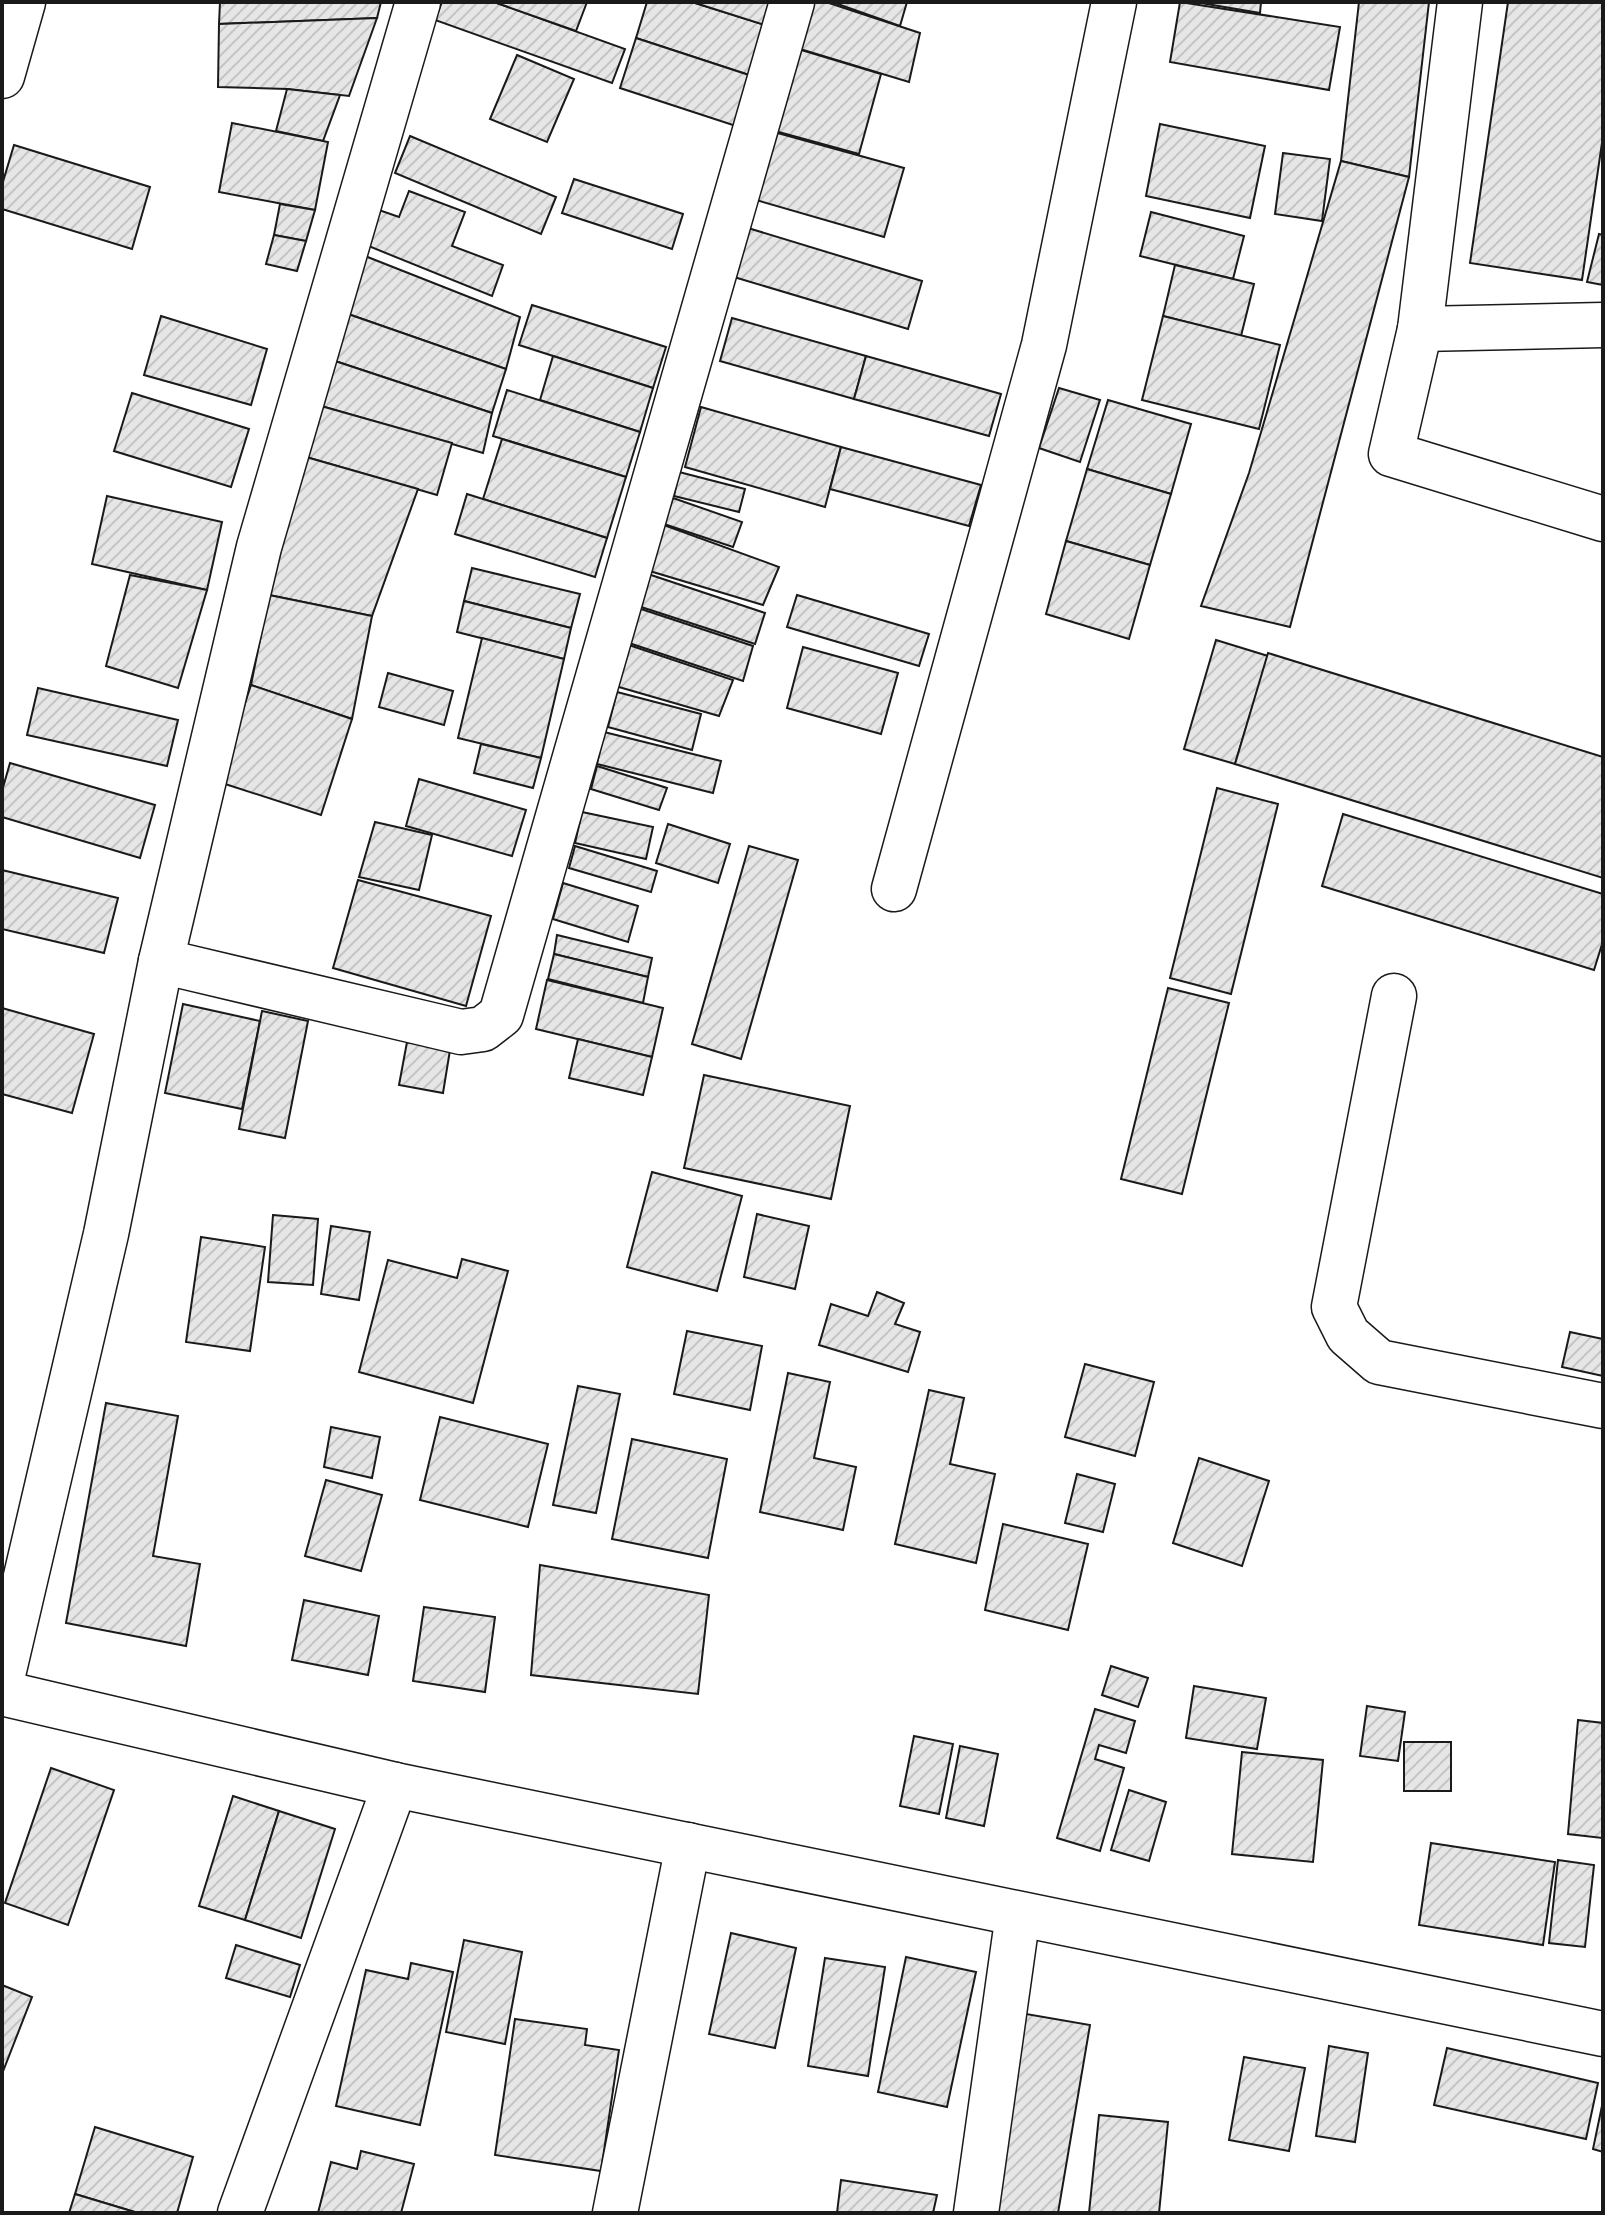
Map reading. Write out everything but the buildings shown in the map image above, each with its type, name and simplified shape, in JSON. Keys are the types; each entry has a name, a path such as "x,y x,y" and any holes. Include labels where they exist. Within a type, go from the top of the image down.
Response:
{"street":[{"path":"2,76 23,2"},
{"path":"2,1679 106,1234 161,961 259,547 418,2"},
{"path":"161,961 461,1032 483,1029 501,1015 792,2"},
{"path":"894,889 1044,345 1114,2"},
{"path":"1460,2 1420,329 1391,454 1603,519"},
{"path":"1420,329 1603,325"},
{"path":"1394,996 1334,1307 1348,1335 1379,1362 1603,1406"},
{"path":"2,1693 395,1785 1603,2034"},
{"path":"240,2213 395,1785"},
{"path":"615,2213 688,1845"},
{"path":"976,2213 1018,1914"}]}
